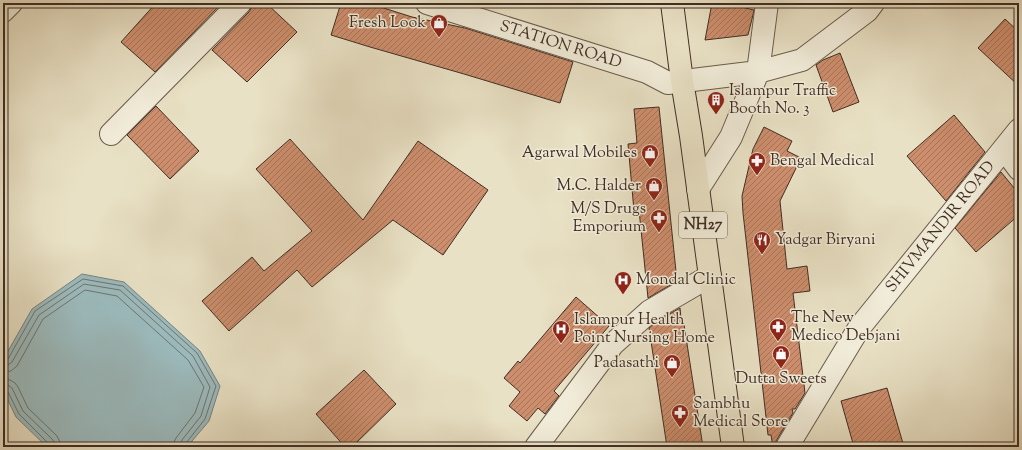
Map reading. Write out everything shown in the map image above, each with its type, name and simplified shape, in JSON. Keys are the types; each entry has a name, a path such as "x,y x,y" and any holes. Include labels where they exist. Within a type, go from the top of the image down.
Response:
{"main road":[{"name":"NH27","path":"672,3 682,81 690,123 733,447"}],"street":[{"path":"3,11 11,3"},
{"path":"111,134 240,3"},
{"name":"STATION ROAD","path":"427,3 647,72 668,83 758,72 802,60 867,11 873,3"},
{"path":"698,189 731,137 758,72 767,3"},
{"name":"SHIVMANDIR ROAD","path":"787,447 860,328 1019,130"},
{"path":"1004,149 1019,169"},
{"path":"536,447 613,344 650,311 710,276"}],"water":[{"path":"82,274 124,282 200,351 220,386 209,421 187,447 47,447 16,417 3,390 3,360 32,309"}],"building":[{"path":"156,3 222,3 155,72 121,42"},
{"path":"252,3 266,3 297,32 247,82 212,50 249,12 252,7"},
{"path":"341,3 368,3 412,17 465,28 573,62 560,103 331,35"},
{"path":"712,3 741,3 741,7 754,10 748,35 705,40"},
{"path":"1005,19 1019,32 1019,86 978,48"},
{"path":"840,53 859,102 833,112 816,65 823,60"},
{"path":"156,106 199,151 170,179 127,135"},
{"path":"659,107 677,281 648,298 639,210 634,211 628,144 637,143 634,109"},
{"path":"954,115 985,152 946,201 907,156"},
{"path":"764,127 792,141 787,151 801,158 780,201 787,269 807,266 810,291 793,293 805,393 795,409 792,409 793,413 776,441 775,447 773,447 771,435 768,435 742,196 753,149"},
{"path":"290,139 363,220 418,141 488,190 443,255 393,220 312,287 297,270 229,331 202,301 252,257 264,271 312,231 256,169"},
{"path":"1001,172 1019,194 1019,215 976,252 955,228"},
{"path":"576,297 609,326 554,391 559,396 545,414 538,408 527,421 509,406 520,392 504,378 518,361 520,363"},
{"path":"680,308 681,318 683,318 703,447 667,447 649,328 657,321"},
{"path":"364,370 396,404 352,447 345,447 316,414"},
{"path":"887,388 904,447 854,447 841,401"}],"place":[{"name":"Fresh Look","path":"439,38"},
{"name":"Islampur Traffic Booth No. 3","path":"716,115"},
{"name":"Agarwal Mobiles","path":"650,168"},
{"name":"Bengal Medical","path":"757,176"},
{"name":"M.C. Halder","path":"654,201"},
{"name":"M/S Drugs Emporium","path":"659,233"},
{"name":"Yadgar Biryani","path":"762,255"},
{"name":"Mondal Clinic","path":"623,295"},
{"name":"The New Medico Debjani","path":"778,342"},
{"name":"Islampur Health Point Nursing Home","path":"561,344"},
{"name":"Dutta Sweets","path":"781,369"},
{"name":"Padasathi","path":"672,378"},
{"name":"Sambhu Medical Store","path":"680,428"}]}
